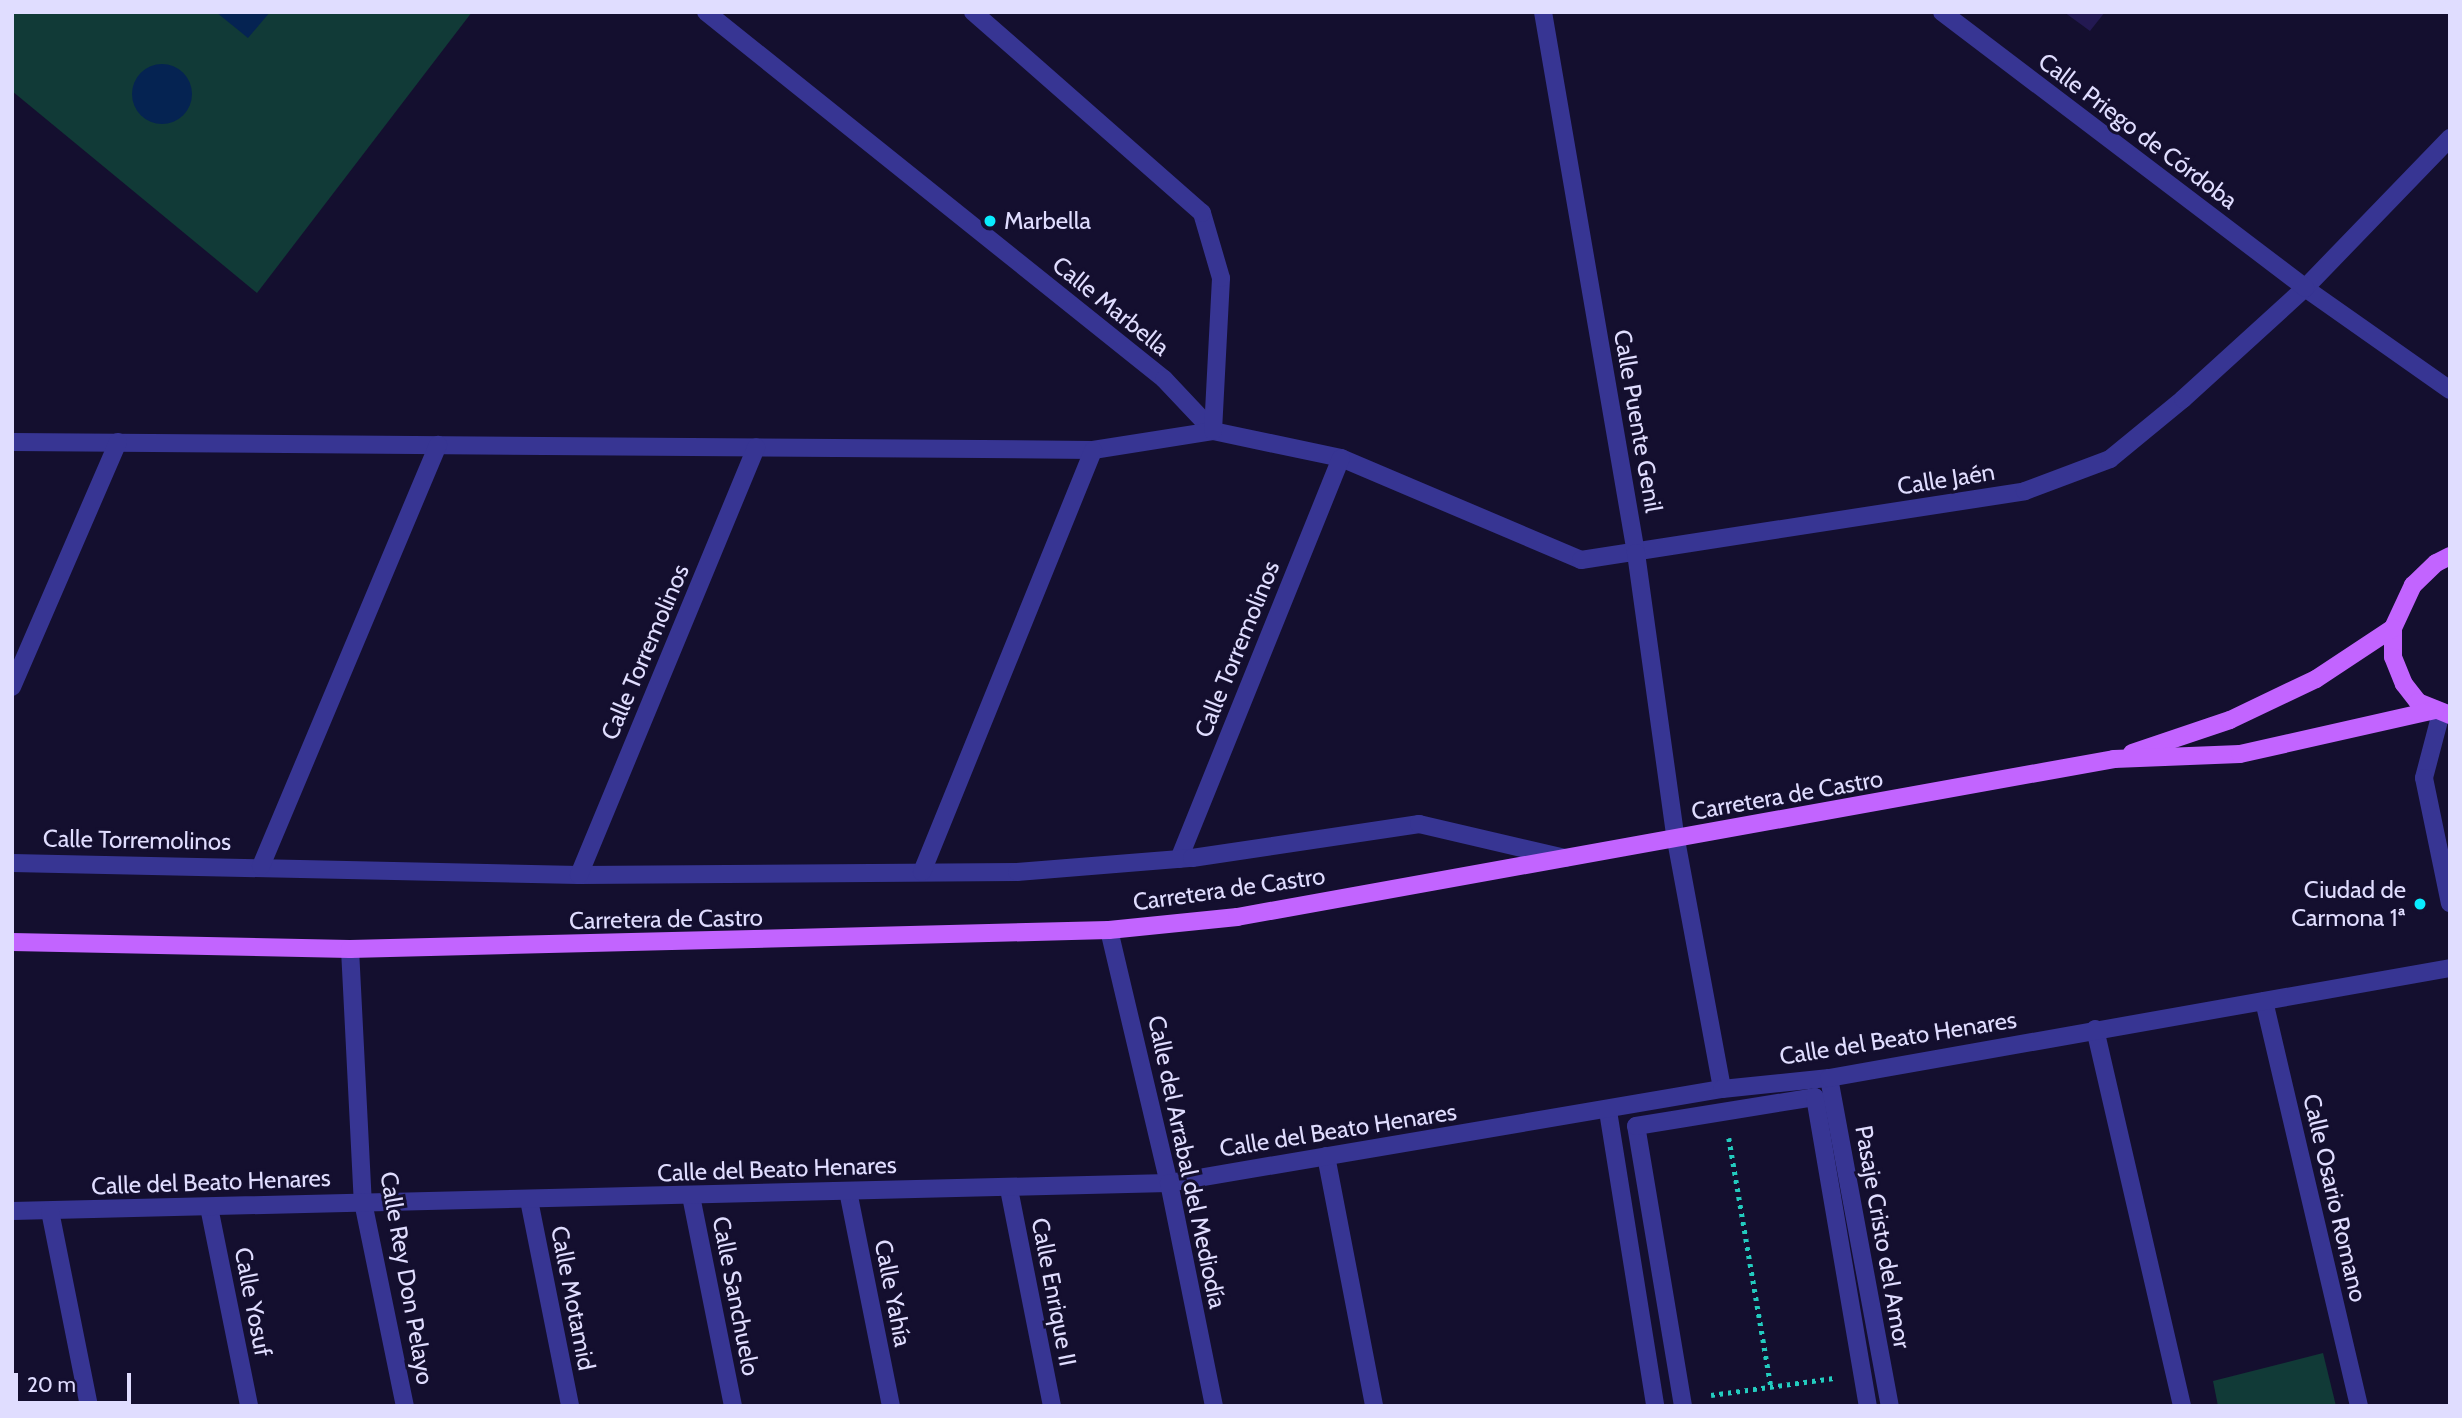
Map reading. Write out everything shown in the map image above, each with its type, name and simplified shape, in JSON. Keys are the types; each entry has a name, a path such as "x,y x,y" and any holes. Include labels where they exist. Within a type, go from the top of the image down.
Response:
{"main road":[{"path":"2442,713 2418,702 2404,684 2393,657 2393,628 2413,585 2436,563 2450,556"},
{"path":"2114,759 2230,720 2316,679 2393,628"},
{"name":"Carretera de Castro","path":"12,942 350,950 1110,930 1237,916 1676,840 2114,759 2240,754 2442,713"}],"street":[{"name":"Calle Marbella","path":"706,12 1164,379 1213,431"},
{"path":"973,12 1202,213 1220,278 1213,431"},
{"name":"Calle Puente Genil","path":"1543,12 1636,554 1676,840"},
{"name":"Calle Priego de Córdoba","path":"1942,12 2305,288 2450,390"},
{"name":"Calle Jaén","path":"1341,458 1581,560 1636,554 2025,491 2110,458 2183,399 2305,288 2450,138"},
{"path":"12,442 1093,450 1213,431 1341,458"},
{"path":"12,687 118,442"},
{"name":"Calle Torremolinos","path":"261,866 438,445"},
{"name":"Calle Torremolinos","path":"579,875 756,447"},
{"path":"922,872 1093,450"},
{"name":"Calle Torremolinos","path":"1179,859 1341,458"},
{"path":"2442,713 2424,778 2450,903"},
{"name":"Calle Torremolinos","path":"12,863 261,866 579,875 1017,872 1179,859 1419,824 1569,859"},
{"path":"1676,840 1722,1089"},
{"name":"Calle del Arrabal del Mediodía","path":"1110,930 1169,1183 1214,1406"},
{"name":"Calle Rey Don Pelayo","path":"350,950 363,1202 405,1406"},
{"name":"Calle del Beato Henares","path":"12,1211 1009,1189 1169,1183 1608,1111 1722,1089 1829,1078 2450,968"},
{"name":"Calle Osario Romano","path":"2264,1001 2358,1406"},
{"path":"2095,1029 2182,1406"},
{"name":"Pasaje Cristo del Amor","path":"1829,1078 1889,1406"},
{"path":"1682,1403 1636,1126 1815,1097 1868,1406"},
{"path":"1608,1111 1655,1406"},
{"path":"1326,1156 1374,1406"},
{"name":"Calle Enrique II","path":"1009,1189 1052,1406"},
{"name":"Calle Yahía","path":"848,1191 891,1406"},
{"name":"Calle Sanchuelo","path":"691,1196 733,1406"},
{"name":"Calle Motamid","path":"529,1200 570,1406"},
{"name":"Calle Yosuf","path":"209,1207 249,1406"},
{"path":"50,1211 89,1406"}],"path":[{"path":"1725,1112 1770,1387"},
{"path":"1682,1403 1863,1374"}],"green space":[{"path":"12,12 472,12 257,293 12,91"},
{"path":"2323,1353 2336,1406 2218,1406 2213,1381"}],"water":[{"path":"216,12 270,12 248,38"},
{"path":"156,64 168,64 187,77 192,94 190,106 179,119 168,124 156,124 137,111 132,100 132,88 145,69"}],"building":[{"path":"2064,12 2105,12 2090,31"}],"place":[{"name":"Marbella","path":"990,221"},
{"name":"Ciudad de Carmona 1ª","path":"2420,904"}]}
